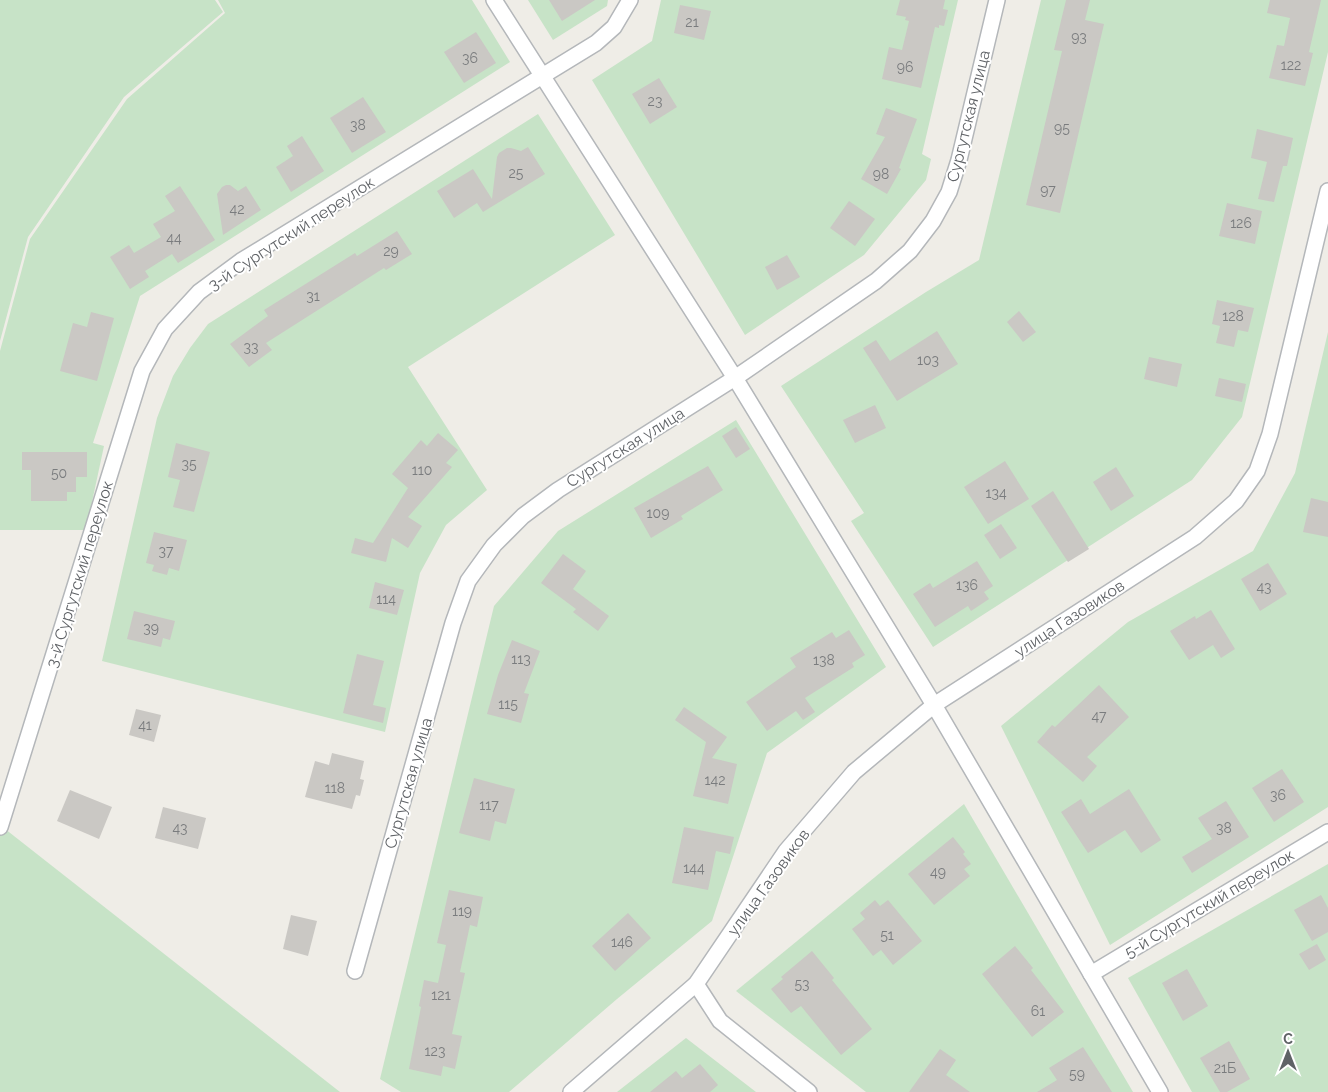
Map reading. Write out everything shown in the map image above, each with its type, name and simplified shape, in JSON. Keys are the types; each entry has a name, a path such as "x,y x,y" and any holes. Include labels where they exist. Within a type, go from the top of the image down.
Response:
{"street":[{"path":"494,0 735,378 934,705 1160,1092"},
{"name":"3-й Сургутский переулок","path":"0,827 142,371 165,329 199,292 241,261 596,43 614,27 630,0"},
{"name":"Сургутская улица","path":"355,971 452,623 468,581 494,545 522,516 558,490 735,378 876,281 910,251 933,221 949,192 960,160 997,0"},
{"name":"улица Газовиков","path":"571,1092 696,984 786,851 854,772 934,705 1196,536 1236,501 1257,471 1270,434 1328,193"},
{"name":"5-й Сургутский переулок","path":"1091,974 1328,832"},
{"path":"696,984 720,1021 809,1092"}],"green space":[{"path":"0,0 215,0 223,12 124,97 28,237 0,341"},
{"path":"218,0 472,0 510,62 140,296 93,443 104,446 86,530 0,530 0,351 30,239 127,99 225,13"},
{"path":"528,0 608,0 607,6 553,40"},
{"path":"661,0 958,0 922,154 931,159 926,180 864,255 745,335 592,80 652,41"},
{"path":"1041,0 1328,0 1328,52 1242,417 1192,480 933,647 851,521 864,513 781,386 979,260"},
{"path":"538,114 615,235 408,367 487,490 446,525 420,573 385,732 102,661 157,418 173,376 190,348 208,324"},
{"path":"1328,332 1328,807 1110,945 1001,726 1128,622 1253,551 1295,473"},
{"path":"736,420 886,667 767,753 712,921 617,999 509,1092 401,1092 380,1079 494,606 558,531"},
{"path":"964,804 1133,1092 866,1092 736,991"},
{"path":"0,825 340,1092 0,1092"},
{"path":"1328,864 1328,1092 1192,1092 1128,978"},
{"path":"686,1038 756,1092 617,1092"}],"building":[{"path":"549,0 595,0 562,21"},
{"path":"900,0 945,0 943,9 948,10 944,26 939,25 939,28 935,27 921,88 882,79 889,47 902,50 909,21 905,20 906,17 896,15"},
{"path":"1066,0 1090,0 1085,20 1104,24 1060,213 1026,205 1062,51 1054,50"},
{"path":"1270,0 1321,0 1309,52 1313,53 1305,86 1269,78 1277,45 1284,46 1290,18 1267,13"},
{"path":"680,5 711,11 704,40 674,33"},
{"path":"476,32 496,63 464,83 444,52"},
{"path":"659,78 677,107 650,124 632,94"},
{"path":"363,97 386,132 352,153 330,118"},
{"path":"886,108 917,119 899,168 901,169 887,194 861,179 885,137 876,134"},
{"path":"1257,129 1293,138 1287,166 1283,166 1274,202 1258,199 1267,162 1251,158"},
{"path":"302,136 324,171 291,192 276,167 293,156 287,146"},
{"path":"528,147 545,174 483,212 477,203 454,218 437,191 473,169 492,199 499,153 507,148 521,151"},
{"path":"226,185 230,185 238,191 246,186 261,210 223,235 217,194"},
{"path":"180,186 215,240 178,263 172,254 145,271 149,277 130,289 110,257 129,245 134,253 161,237 153,224 175,211 165,196"},
{"path":"849,201 875,219 855,246 830,228"},
{"path":"1227,203 1262,211 1255,244 1219,236"},
{"path":"397,231 412,254 386,270 384,268 266,343 272,350 249,367 230,344 268,316 264,310 355,253 357,256"},
{"path":"787,255 800,277 777,290 765,267"},
{"path":"1217,300 1254,308 1248,332 1238,330 1234,347 1216,343 1220,326 1212,324"},
{"path":"1019,311 1036,332 1023,342 1007,322"},
{"path":"91,312 114,318 97,381 60,371 73,323 87,327"},
{"path":"937,331 958,364 897,401 863,348 876,340 890,361"},
{"path":"1149,357 1182,364 1177,387 1144,379"},
{"path":"1219,378 1246,384 1242,402 1215,396"},
{"path":"875,405 886,428 855,443 843,420"},
{"path":"736,427 750,449 736,458 722,436"},
{"path":"438,433 458,450 446,463 452,467 408,517 422,526 408,548 392,538 386,562 351,553 355,538 373,543 408,488 392,474 421,440 427,446"},
{"path":"176,443 210,452 194,512 173,507 180,480 168,477"},
{"path":"22,452 87,452 87,477 76,477 76,492 67,492 67,501 31,501 31,470 22,470"},
{"path":"1005,461 1029,499 988,524 964,487"},
{"path":"708,466 723,490 681,516 683,519 651,538 634,508"},
{"path":"1116,467 1134,496 1111,511 1093,482"},
{"path":"1053,491 1089,549 1068,562 1031,506"},
{"path":"1311,498 1328,502 1328,537 1303,532"},
{"path":"1001,524 1017,548 1000,559 984,535"},
{"path":"154,532 187,540 179,571 169,568 167,575 152,571 154,565 146,563"},
{"path":"563,554 586,571 573,589 609,616 598,631 573,612 576,609 541,583"},
{"path":"977,561 993,586 984,592 989,599 971,611 968,606 935,627 913,594 930,583 933,588"},
{"path":"1268,563 1287,594 1260,611 1241,579"},
{"path":"375,582 404,590 397,615 369,608"},
{"path":"1211,610 1235,649 1221,658 1213,645 1189,660 1170,631 1195,616 1196,619"},
{"path":"134,611 175,621 170,640 163,638 161,647 127,639"},
{"path":"849,630 865,655 852,663 854,667 805,698 815,712 803,720 796,711 767,731 746,702 796,667 790,658 832,632 836,638"},
{"path":"512,640 540,651 524,693 529,694 521,723 487,714 498,675"},
{"path":"357,654 384,661 373,705 386,708 383,723 343,713"},
{"path":"1099,685 1129,717 1087,757 1097,766 1083,782 1037,742 1052,725 1055,727"},
{"path":"684,707 727,737 712,758 737,764 728,804 693,796 706,742 675,720"},
{"path":"136,709 161,715 154,742 129,735"},
{"path":"332,753 364,761 360,779 364,780 360,796 356,795 352,809 305,797 315,761 329,765"},
{"path":"1282,769 1304,802 1274,822 1252,788"},
{"path":"474,778 515,789 506,824 495,821 490,841 459,833"},
{"path":"1129,789 1161,840 1141,853 1125,830 1088,853 1061,812 1081,799 1090,814"},
{"path":"70,790 112,807 99,839 57,821"},
{"path":"1226,801 1249,837 1192,873 1182,857 1212,839 1198,818"},
{"path":"163,807 206,818 198,849 155,838"},
{"path":"684,827 734,837 730,854 716,851 708,890 672,883"},
{"path":"953,837 965,852 963,854 971,864 964,869 970,876 934,905 908,874"},
{"path":"449,890 483,897 477,927 470,925 460,972 465,973 452,1034 462,1036 455,1069 443,1066 441,1076 409,1069 421,1007 419,1006 424,980 438,983 446,945 437,943"},
{"path":"1321,895 1328,908 1328,932 1312,941 1294,910"},
{"path":"875,900 880,906 888,900 922,941 893,965 881,950 873,956 852,929 865,919 860,913"},
{"path":"628,913 651,938 615,971 592,946"},
{"path":"291,915 317,921 308,956 283,949"},
{"path":"1317,944 1326,960 1309,970 1299,954"},
{"path":"1015,946 1064,1012 1032,1037 982,974"},
{"path":"812,951 834,978 832,980 872,1029 841,1055 801,1006 791,1013 771,989 783,979 781,977"},
{"path":"1187,969 1208,1006 1183,1021 1162,983"},
{"path":"1229,1041 1250,1079 1227,1092 1220,1092 1200,1058"},
{"path":"1083,1047 1112,1092 1037,1092 1057,1080 1049,1068"},
{"path":"940,1049 956,1060 946,1075 970,1092 909,1092"},
{"path":"700,1064 718,1085 710,1092 650,1092 676,1071 682,1078"}]}
